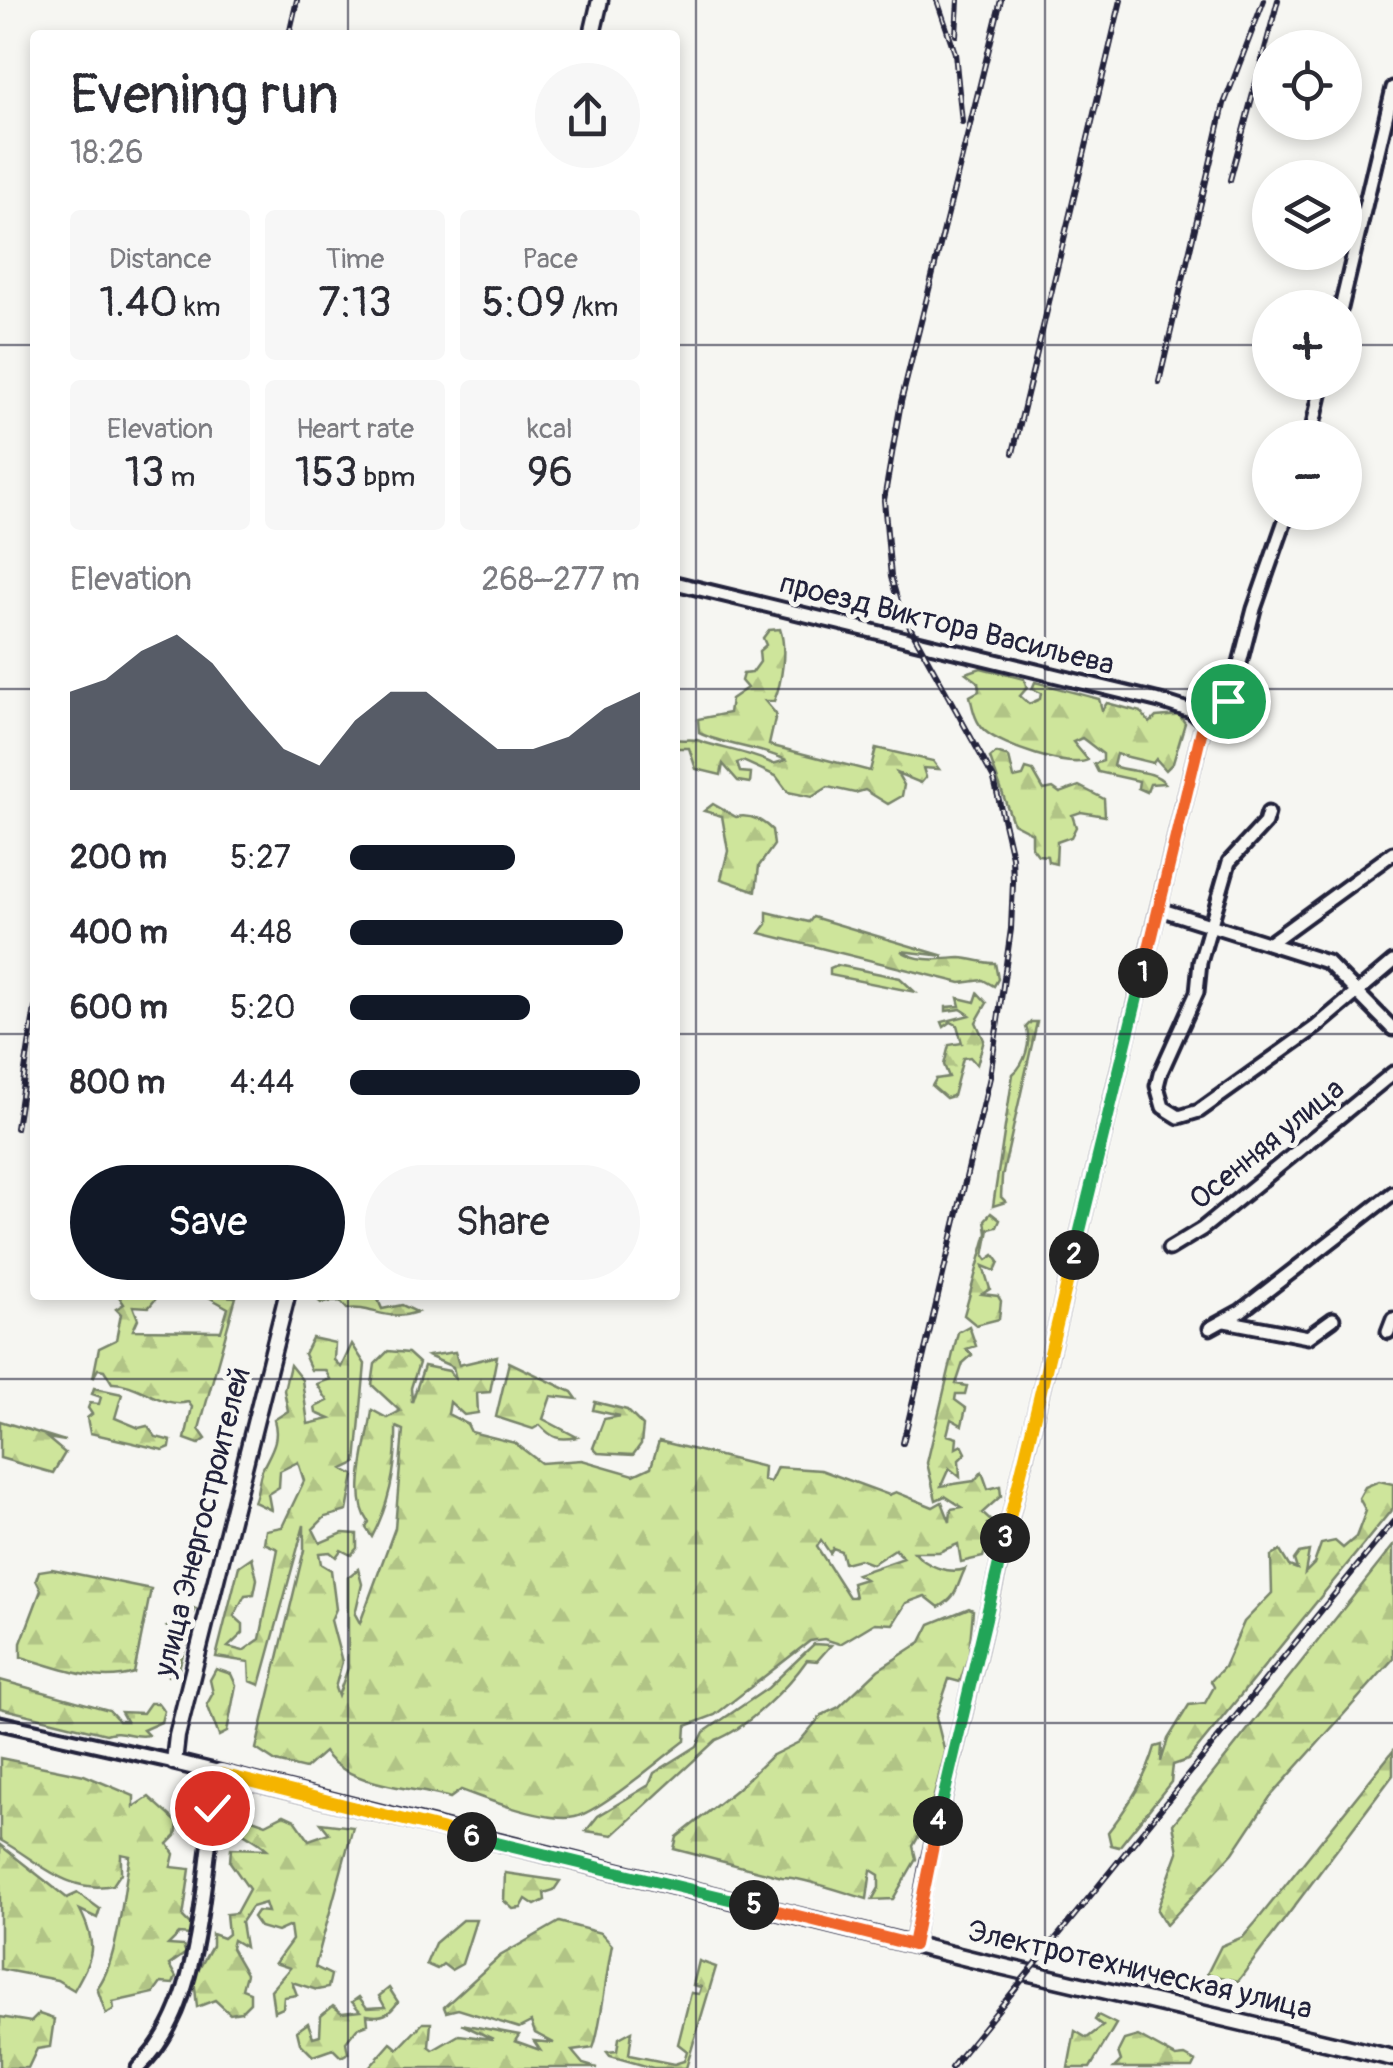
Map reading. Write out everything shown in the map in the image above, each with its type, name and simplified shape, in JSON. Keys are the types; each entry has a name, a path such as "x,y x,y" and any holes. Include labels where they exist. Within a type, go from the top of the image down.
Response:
{"main road":[{"path":"593,30 600,0"},
{"name":"улица Энергостроителей","path":"174,1762 177,1736 286,1300"},
{"name":"Электротехническая улица","path":"174,1762 913,1945 1393,2058"}],"street":[{"path":"1345,290 1393,88"},
{"path":"913,1945 1002,1552 1204,721 1223,708 1234,687 1250,621 1282,530"},
{"name":"проезд Виктора Васильева","path":"680,584 1160,701 1191,711 1204,721"},
{"path":"1268,813 1266,823 1229,862 1197,992 1160,1074 1157,1086 1162,1107 1179,1117 1200,1111 1393,962"},
{"path":"1272,942 1393,852"},
{"path":"1160,910 1272,942 1336,967 1393,1029"},
{"name":"Осенняя улица","path":"1169,1249 1202,1230 1393,1073"},
{"path":"1210,1328 1225,1321 1393,1193"},
{"path":"1225,1321 1301,1337 1320,1330 1333,1319"},
{"path":"1388,1332 1393,1319"},
{"name":"Электротехническая улица","path":"0,1723 174,1762"},
{"path":"138,2068 157,2048 183,1985 206,1896 212,1808 221,1774"}],"green space":[{"path":"780,629 783,656 774,701 765,701 776,714 769,745 870,771 876,748 933,761 939,769 923,768 926,777 921,783 897,773 904,785 902,796 888,804 865,790 855,793 828,787 812,797 788,792 776,776 743,761 737,763 740,772 751,773 750,783 738,781 723,764 721,775 696,769 689,748 680,748 680,739 697,740 773,764 786,760 699,733 698,719 729,713 731,699 747,688 741,681 743,674 752,673 760,662 759,651 766,645 763,638 769,630"},
{"path":"981,668 1024,679 1027,688 1020,696 1029,704 1040,699 1041,693 1032,689 1035,682 1099,699 1102,710 1107,703 1141,712 1150,723 1156,717 1179,715 1185,723 1173,763 1166,770 1156,759 1153,763 1116,754 1113,766 1148,773 1165,783 1150,784 1147,792 1138,788 1139,781 1098,772 1094,764 1103,761 1103,754 1082,738 1073,742 1088,760 1079,762 1036,754 994,737 979,724 970,696 979,691 978,682 966,673"},
{"path":"996,753 1009,757 1014,778 1023,776 1026,769 1033,771 1044,790 1053,788 1060,793 1079,786 1104,799 1105,816 1081,812 1072,815 1076,827 1071,837 1057,842 1056,864 1048,862 1047,856 1038,855 1032,847 1032,833 1013,823 990,758"},
{"path":"713,804 736,817 756,819 772,830 774,845 759,866 756,891 721,879 728,851 722,816 704,811"},
{"path":"767,912 809,922 813,917 944,956 901,951 915,957 995,963 998,979 994,986 983,980 961,983 760,933 767,924"},
{"path":"837,965 900,978 915,992 830,975 830,968"},
{"path":"978,993 987,1003 976,1022 984,1040 977,1065 970,1057 963,1058 953,1096 946,1098 932,1086 936,1079 949,1077 944,1065 949,1045 962,1043 957,1025 951,1022 944,1027 942,1022 970,1015 961,1009 946,1011 946,1007 960,1006 958,998 975,1002"},
{"path":"1037,1022 1002,1177 1001,1197 1006,1202 993,1206 1013,1074 1026,1052 1026,1027"},
{"path":"991,1213 1000,1220 997,1227 989,1229 984,1256 987,1260 994,1255 999,1262 995,1271 983,1266 990,1289 982,1294 998,1296 999,1319 976,1325 964,1315 987,1233 985,1220"},
{"path":"121,1300 155,1300 149,1307 133,1306 138,1319 133,1330 221,1331 228,1308 214,1300 235,1300 199,1429 206,1439 199,1444 185,1439 192,1407 188,1402 169,1402 112,1383 104,1370 98,1369 93,1378 99,1348 116,1340 121,1314 116,1309 124,1304"},
{"path":"318,1300 378,1300 382,1309 402,1305 417,1312 396,1316 347,1309 340,1301"},
{"path":"969,1326 976,1346 966,1349 972,1355 963,1363 956,1384 967,1386 965,1394 956,1394 955,1400 966,1408 962,1425 951,1419 947,1435 957,1438 956,1448 962,1445 966,1453 959,1460 960,1477 949,1468 941,1486 974,1481 982,1472 988,1489 1000,1486 1001,1496 982,1513 992,1522 987,1524 990,1535 983,1557 961,1562 958,1544 939,1552 914,1552 937,1568 965,1569 953,1595 939,1607 925,1596 906,1603 893,1624 875,1623 840,1644 824,1639 810,1641 715,1715 686,1726 685,1741 630,1784 575,1817 534,1814 461,1790 450,1798 381,1784 349,1772 324,1752 305,1769 276,1762 256,1749 304,1550 304,1525 260,1685 250,1681 249,1662 216,1657 239,1566 252,1557 257,1579 254,1594 245,1595 234,1616 243,1624 243,1633 228,1647 243,1651 260,1639 278,1549 264,1543 266,1530 282,1527 304,1481 298,1462 280,1471 279,1487 268,1494 271,1510 254,1502 275,1439 274,1420 288,1411 284,1390 290,1365 302,1380 308,1424 330,1419 316,1413 315,1407 328,1401 317,1384 330,1379 325,1370 311,1370 304,1354 312,1338 335,1343 334,1360 341,1367 352,1344 365,1364 356,1463 343,1469 354,1475 347,1511 325,1517 313,1529 320,1543 343,1533 357,1534 357,1548 351,1555 341,1550 336,1557 330,1552 319,1553 321,1564 331,1570 336,1609 331,1620 342,1662 335,1688 338,1696 348,1668 348,1577 358,1569 362,1584 355,1614 360,1623 395,1528 403,1430 396,1427 391,1484 372,1537 366,1528 369,1522 363,1511 360,1483 372,1410 387,1418 400,1411 372,1385 375,1364 388,1351 408,1353 419,1363 411,1388 412,1402 424,1366 449,1371 456,1380 453,1367 428,1356 455,1352 459,1365 497,1356 490,1392 477,1393 478,1413 464,1415 450,1402 448,1414 467,1424 471,1432 515,1443 541,1463 582,1460 634,1475 651,1467 659,1441 764,1467 763,1480 770,1482 777,1467 821,1470 933,1507 942,1502 950,1522 951,1509 962,1507 945,1496 936,1500 927,1463 958,1332","holes":["821,1540 830,1553 833,1548 841,1551 844,1563 859,1559 872,1564 895,1549 904,1558 857,1574 865,1579 852,1583 855,1597 849,1597 817,1547"]},
{"path":"509,1362 572,1392 577,1399 551,1396 543,1419 577,1437 556,1437 540,1425 533,1429 496,1417"},
{"path":"94,1388 122,1394 115,1418 139,1428 147,1426 156,1437 171,1441 170,1447 163,1450 90,1433 87,1418 92,1414 88,1408 90,1403 99,1404 101,1397 92,1394"},
{"path":"595,1402 627,1410 643,1426 641,1444 633,1455 598,1453 593,1448 604,1419 620,1416 593,1410"},
{"path":"0,1421 65,1441 47,1438 65,1453 53,1473 0,1458"},
{"path":"1379,1481 1393,1484 1393,1508 1188,1760 1173,1765 1171,1782 1119,1847 1111,1845 1108,1832 1136,1791 1155,1747 1162,1745 1161,1762 1168,1739 1189,1705 1205,1703 1214,1687 1211,1681 1224,1667 1244,1622 1272,1593 1271,1556 1280,1551 1289,1566 1297,1569 1294,1560 1299,1553 1309,1551 1305,1573 1314,1564 1321,1544 1335,1541 1343,1548 1356,1537 1366,1511 1359,1498 1365,1487"},
{"path":"1393,1546 1393,1659 1270,1797 1233,1853 1166,1925 1157,1910 1178,1852 1173,1824"},
{"path":"52,1569 151,1589 134,1673 91,1676 21,1657 21,1643 41,1590 36,1580 39,1571"},
{"path":"175,1606 196,1609 186,1625 190,1630 177,1675 168,1676 164,1669 170,1661 164,1649 178,1636 167,1627 179,1623"},
{"path":"969,1608 973,1610 969,1654 960,1682 949,1679 936,1717 945,1753 930,1811 918,1821 920,1834 913,1846 916,1859 893,1899 872,1900 879,1888 879,1875 871,1870 867,1899 674,1849 677,1837 771,1756 799,1742 822,1715 839,1707 878,1670 921,1642 930,1624"},
{"path":"814,1644 831,1645 817,1661 807,1660 766,1706 716,1740 613,1835 586,1831 598,1816 649,1785 654,1773 697,1746 704,1732 768,1688"},
{"path":"216,1669 231,1674 236,1685 227,1732 219,1736 207,1704 213,1693 210,1680"},
{"path":"0,1680 109,1710 119,1721 126,1721 121,1712 143,1713 150,1703 158,1703 164,1711 161,1722 143,1730 148,1735 106,1734 0,1708"},
{"path":"1393,1751 1393,1775 1238,1981 1207,1974 1221,1946 1243,1937"},
{"path":"0,1758 84,1775 134,1796 134,1807 149,1797 178,1823 176,1836 168,1844 174,1854 171,1867 190,1869 183,1917 192,1926 190,1935 179,1934 168,1945 183,1946 186,1953 169,1965 176,1977 173,1984 161,1983 154,1993 113,2002 114,2009 106,2014 97,1988 115,1944 130,1856 121,1854 121,1873 113,1885 96,1887 54,1874 0,1840"},
{"path":"225,1798 243,1803 252,1819 266,1824 284,1815 295,1820 309,1840 329,1833 321,1823 353,1827 315,1967 331,1975 328,1988 317,1990 292,1982 297,1995 284,1997 283,2008 274,2012 271,1990 290,1968 275,1963 292,1940 290,1926 277,1932 260,1927 253,1917 257,1911 268,1912 265,1903 251,1907 241,1922 245,1947 233,1940 231,1948 246,1974 242,1989 250,1992 250,2003 241,2012 230,2014 215,2000 197,2007 194,1978 212,1946 212,1934 223,1938 228,1934 226,1914 236,1913 249,1889 230,1862 231,1848 267,1849 231,1823"},
{"path":"0,1845 67,1898 78,1893 100,1909 97,1918 80,1910 91,1951 74,1990 57,1980 0,1969"},
{"path":"505,1873 560,1881 554,1890 544,1893 545,1900 535,1905 526,1899 521,1908 513,1909 504,1901"},
{"path":"462,1920 476,1920 462,1964 451,1970 443,1964 437,1969 426,1964 435,1943"},
{"path":"559,1922 601,1933 612,1945 593,2048 572,2051 583,2064 597,2068 369,2068 391,2043 398,2049 423,2023 431,2023 429,2047 433,2050 459,2035 493,2039 461,2024 519,2035 515,2041 540,2050 534,2041 554,2043 535,2033 531,2022 519,2028 458,2009 446,2012 444,2007 500,1956"},
{"path":"699,1961 716,1967 686,2068 653,2068 610,2056 607,2052 617,2051 619,2038 632,2031 629,2055 674,2064 684,2061 687,2051 678,2044 691,1993 699,1994 701,1987 693,1985"},
{"path":"389,1988 398,2002 385,2015 367,2015 368,2024 357,2028 346,2042 348,2053 341,2057 333,2049 313,2056 300,2043 297,2031 308,2023 313,2037 320,2035 321,2016 333,2006 342,2013 360,2011 352,2002 359,1997 367,2008 385,2007 379,1996"},
{"path":"39,2014 54,2019 50,2047 37,2049 28,2068 0,2068 0,2017 31,2022"},
{"path":"1098,2015 1116,2024 1090,2068 1068,2068 1075,2031 1087,2038 1103,2026 1095,2020"},
{"path":"1138,2036 1176,2057 1185,2056 1196,2062 1193,2068 1114,2068 1121,2061 1118,2052 1124,2040"}],"railway":[{"path":"290,30 297,0"},
{"path":"937,0 955,53 962,122"},
{"path":"956,35 958,0"},
{"path":"903,1443 990,1077 1011,929 1013,882 1012,857 994,779 900,609 891,577 884,500 901,402 1001,0"},
{"path":"1013,453 1121,0"},
{"path":"1159,382 1224,104 1264,0"},
{"path":"1230,180 1278,0"},
{"path":"16,1128 30,1040"},
{"path":"951,2068 1393,1522"}],"route":[{"path":"212,1808 221,1774 913,1945 928,1864 1002,1552 1204,721 1228,701"}]}
